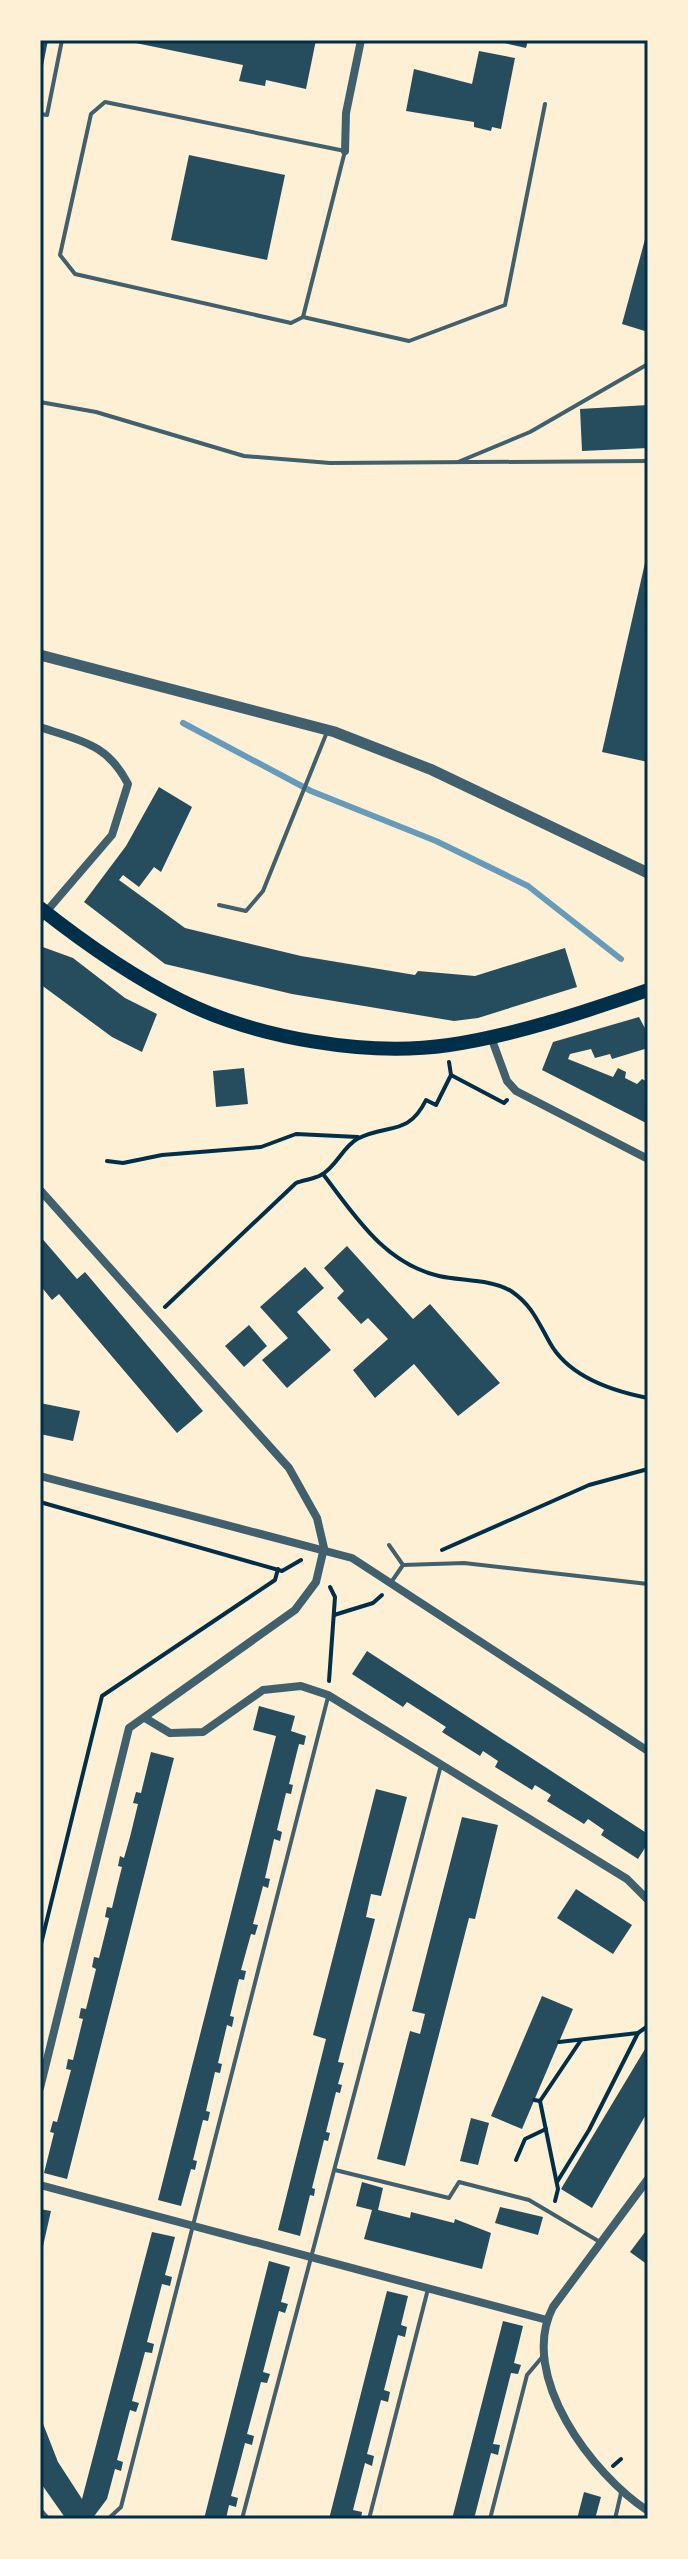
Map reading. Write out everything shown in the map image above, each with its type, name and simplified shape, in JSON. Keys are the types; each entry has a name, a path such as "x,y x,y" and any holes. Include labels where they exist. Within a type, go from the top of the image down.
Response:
{"main road":[{"path":"42,913 183,1002 247,1025 305,1040 370,1047 446,1046 491,1037 648,990"}],"street":[{"path":"345,151 346,113 361,40"},
{"path":"40,655 328,730 430,769 648,873"},
{"path":"40,727 102,748 119,766 128,784 112,835 42,913"},
{"path":"491,1037 507,1081 516,1091 648,1159"},
{"path":"40,1190 289,1468 317,1518 324,1548 316,1582 295,1610 129,1728 40,2088"},
{"path":"40,1476 324,1548 352,1558 392,1581 648,1751"},
{"path":"145,1718 170,1733 203,1732 227,1719 263,1690 301,1686 328,1695 627,1879 648,1900"},
{"path":"648,2179 559,2298 547,2320 545,2354 556,2402 580,2445 622,2491 648,2511"},
{"path":"40,2185 547,2320"},
{"path":"40,2512 46,2519"}],"lane":[{"path":"40,114 47,115 62,40"},
{"path":"303,317 345,151 105,102 91,114 60,255 75,274 291,323 303,317 409,341 505,305 545,104"},
{"path":"452,464 530,432 648,364"},
{"path":"40,402 96,412 244,456 330,463 648,461"},
{"path":"219,905 246,911 263,891 328,730"},
{"path":"389,1545 403,1565"},
{"path":"392,1581 403,1565 464,1563 648,1584"},
{"path":"108,2519 121,2507 328,1695"},
{"path":"242,2519 441,1763"},
{"path":"334,2170 449,2198 459,2182 529,2200 602,2243"},
{"path":"369,2519 428,2289"},
{"path":"490,2519 527,2375 545,2354"},
{"path":"615,2519 622,2491"}],"path":[{"path":"107,1161 123,1163 162,1155 261,1147 296,1134 361,1137 397,1129 417,1118 426,1100 436,1105 451,1075 446,1046"},
{"path":"451,1075 504,1103 516,1091"},
{"path":"155,1317 262,1212 296,1183 323,1174 347,1146 361,1137"},
{"path":"323,1174 366,1230 392,1255 413,1269 506,1288 528,1303 562,1362 597,1383 648,1398"},
{"path":"414,1563 589,1485 648,1469"},
{"path":"40,1502 282,1571"},
{"path":"334,1615 373,1603 392,1581"},
{"path":"328,1695 335,1597 329,1585"},
{"path":"559,2042 638,2033 648,2026"},
{"path":"557,2182 589,2130 638,2033"},
{"path":"552,2214 557,2182 537,2100 581,2040"},
{"path":"516,2160 525,2139 546,2129"}],"building":[{"path":"40,40 48,40 41,76 40,76"},
{"path":"121,40 316,40 306,89 266,80 265,86 239,81 243,65"},
{"path":"491,40 528,40 526,48"},
{"path":"479,51 515,58 501,129 492,127 491,131 474,127 474,122 406,111 414,69 472,84"},
{"path":"189,155 285,175 267,260 171,240"},
{"path":"648,232 648,332 622,324"},
{"path":"648,405 648,448 582,451 580,409"},
{"path":"648,554 648,762 602,752"},
{"path":"159,787 192,807 161,872 154,867 139,887 123,875 119,880 185,928 301,956 415,975 418,971 475,976 565,948 577,987 478,1018 454,1021 292,994 165,964 84,902 126,846"},
{"path":"40,946 73,958 125,998 157,1014 142,1052 112,1037 40,984"},
{"path":"639,1017 648,1034 648,1048 612,1059 610,1054 595,1058 591,1049 570,1054 568,1059 613,1077 618,1068 626,1072 625,1078 637,1084 642,1079 648,1082 648,1124 542,1070 553,1042"},
{"path":"244,1068 248,1104 216,1107 213,1071"},
{"path":"40,1236 77,1279 85,1272 203,1411 177,1433 59,1294 52,1300 40,1285"},
{"path":"347,1246 413,1319 430,1304 500,1383 458,1416 414,1364 375,1398 353,1370 388,1339 368,1318 361,1324 337,1298 344,1291 324,1268"},
{"path":"305,1267 324,1288 297,1312 331,1350 287,1388 262,1360 288,1338 260,1307"},
{"path":"249,1325 267,1346 244,1367 225,1346"},
{"path":"40,1403 80,1411 73,1441 40,1434"},
{"path":"367,1651 648,1834 648,1843 638,1859 601,1835 604,1830 588,1819 584,1824 547,1801 551,1795 535,1785 532,1790 495,1767 498,1761 483,1751 480,1756 442,1732 446,1727 429,1716 407,1702 403,1707 352,1674"},
{"path":"259,1706 295,1716 291,1731 306,1736 304,1745 299,1744 289,1784 293,1785 291,1794 286,1793 277,1830 282,1832 280,1841 274,1839 265,1878 270,1879 268,1888 263,1886 253,1924 258,1925 255,1935 251,1934 241,1970 246,1971 244,1980 239,1979 230,2016 234,2017 232,2027 227,2025 218,2063 222,2064 220,2073 215,2072 206,2111 210,2112 208,2121 203,2120 193,2160 197,2161 195,2170 191,2169 181,2206 158,2200 276,1736 253,1730"},
{"path":"151,1752 174,1758 67,2179 44,2173 54,2133 50,2132 53,2121 57,2122 71,2070 66,2069 68,2059 73,2060 83,2019 79,2018 81,2008 86,2009 96,1969 92,1967 94,1957 99,1958 109,1918 105,1917 107,1907 112,1908 122,1867 118,1866 120,1856 124,1858 138,1804 133,1803 136,1792 141,1793"},
{"path":"376,1789 407,1797 381,1896 371,1894 366,1917 375,1919 338,2062 344,2063 338,2084 342,2085 340,2093 336,2092 326,2132 330,2133 328,2141 324,2140 312,2188 315,2189 314,2196 310,2195 300,2236 278,2230 326,2039 313,2035"},
{"path":"462,1817 498,1825 475,1919 469,1918 405,2166 377,2159 410,2031 420,2034 425,2014 412,2011"},
{"path":"576,1889 632,1925 613,1954 557,1918"},
{"path":"542,1996 573,2009 522,2129 491,2116"},
{"path":"648,2044 648,2111 592,2208 561,2189"},
{"path":"471,2118 489,2123 478,2165 460,2161"},
{"path":"362,2182 383,2188 378,2210 410,2218 411,2212 454,2223 455,2219 491,2233 482,2269 364,2239 372,2210 356,2206"},
{"path":"500,2207 543,2217 538,2235 495,2223"},
{"path":"40,2209 51,2211 41,2255 40,2255"},
{"path":"648,2228 648,2265 630,2252"},
{"path":"152,2232 175,2237 165,2275 172,2277 170,2286 162,2284 147,2342 154,2344 152,2353 145,2352 132,2401 139,2403 136,2412 130,2410 117,2460 123,2462 121,2471 115,2469 107,2499 92,2519 66,2519 40,2482 40,2416 58,2462 82,2499"},
{"path":"269,2261 290,2267 281,2302 288,2304 285,2313 279,2311 263,2372 270,2374 267,2383 261,2382 247,2434 254,2436 252,2445 245,2443 231,2496 238,2498 236,2507 229,2505 226,2519 204,2519"},
{"path":"387,2291 408,2296 401,2325 407,2327 405,2337 398,2335 384,2390 390,2392 388,2402 381,2400 367,2454 374,2456 372,2466 365,2463 353,2510 362,2512 361,2519 329,2519"},
{"path":"503,2321 523,2326 514,2363 521,2365 518,2374 511,2373 493,2444 500,2445 498,2455 491,2453 474,2519 452,2519"},
{"path":"584,2492 601,2497 595,2519 577,2519"}],"waterway":[{"path":"183,723 311,791 436,841 528,886 621,959"}]}
